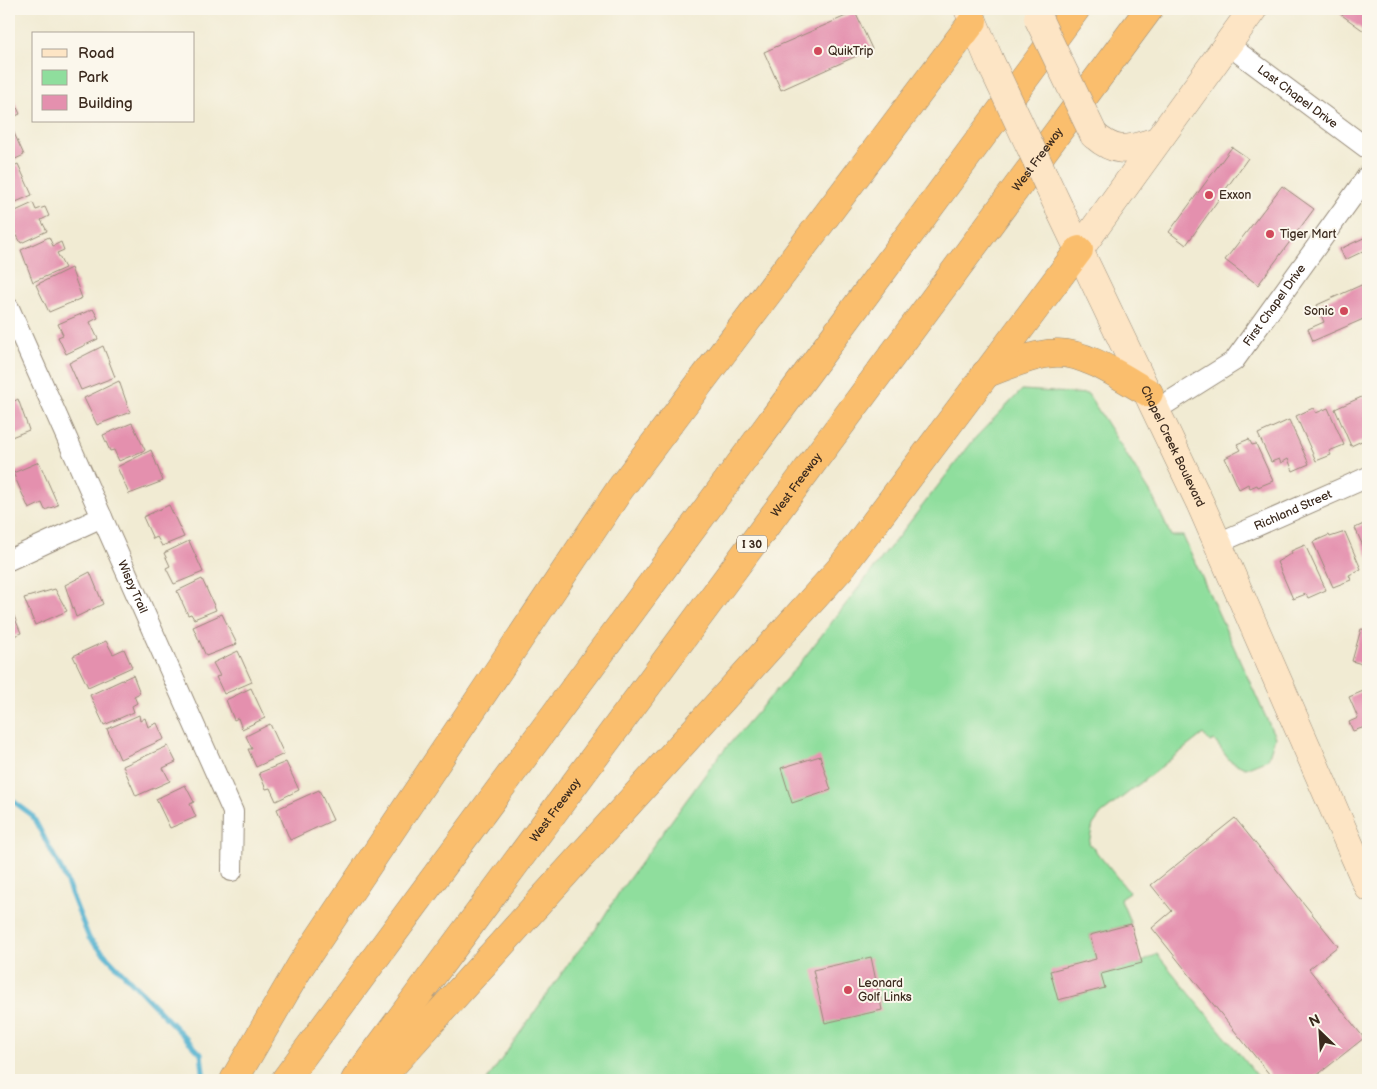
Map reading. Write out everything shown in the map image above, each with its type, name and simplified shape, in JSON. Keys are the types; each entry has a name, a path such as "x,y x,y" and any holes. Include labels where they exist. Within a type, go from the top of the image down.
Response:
{"highway":[{"path":"285,1080 1076,9"},
{"name":"West Freeway","path":"355,1080 1149,9"},
{"path":"234,1080 301,965 620,489 975,13"},
{"path":"379,1080 840,569 1079,250"},
{"path":"986,374 1026,359 1057,352 1086,359 1153,401"}],"main road":[{"path":"1079,250 1253,9"},
{"name":"Chapel Creek Boulevard","path":"975,13 989,59 1153,401 1216,544 1275,670 1368,887"},
{"path":"1037,13 1094,135 1107,146 1119,150 1157,141"}],"street":[{"name":"Last Chapel Drive","path":"1226,44 1368,149"},
{"name":"First Chapel Drive","path":"1153,401 1234,361 1368,174"},
{"name":"Wispy Trail","path":"9,308 233,812 232,871"},
{"name":"Richland Street","path":"1216,544 1368,477"},
{"path":"9,560 102,517"}],"green space":[{"name":"Leonard Golf Links","path":"1022,390 1088,394 1152,495 1171,536 1183,536 1275,737 1268,759 1245,768 1230,761 1214,740 1210,742 1203,734 1101,814 1093,825 1089,843 1129,892 1120,898 1131,924 1090,935 1096,959 1058,1000 1104,988 1101,974 1141,963 1157,954 1261,1080 487,1080 571,960 596,929 620,891 718,757 800,663 976,437"}],"building":[{"path":"1342,9 1368,9 1368,34 1339,13"},
{"name":"QuikTrip","path":"855,12 872,49 781,90 764,52"},
{"path":"9,89 20,114 9,119"},
{"path":"9,122 24,155 9,162"},
{"name":"Exxon","path":"1232,147 1248,158 1186,245 1169,232"},
{"path":"18,164 32,195 9,205 9,168"},
{"name":"Tiger Mart","path":"1282,186 1314,209 1258,285 1225,260"},
{"path":"33,203 36,210 45,207 49,216 41,220 47,231 21,243 15,232 10,234 9,214"},
{"path":"1368,236 1368,249 1345,260 1340,249"},
{"path":"49,237 53,246 61,242 64,250 57,253 65,268 33,282 21,250"},
{"path":"71,268 82,298 49,312 36,285"},
{"name":"Sonic","path":"1368,282 1368,317 1313,341 1308,329 1324,322 1317,305"},
{"path":"93,309 98,318 90,322 98,339 66,354 58,337 63,335 58,324"},
{"path":"103,346 115,377 81,390 69,363"},
{"path":"119,381 130,412 97,425 84,398"},
{"path":"1366,395 1368,400 1368,438 1351,446 1335,409"},
{"path":"18,399 29,430 9,438 9,404"},
{"path":"1313,408 1316,413 1328,408 1344,445 1329,451 1331,455 1316,461 1296,416"},
{"path":"1289,420 1309,464 1293,471 1288,459 1281,463 1279,459 1271,462 1258,434"},
{"path":"132,423 145,450 119,461 114,450 110,451 103,435"},
{"path":"1249,439 1252,445 1256,444 1273,481 1250,488 1248,484 1239,489 1225,458 1241,450 1237,444"},
{"path":"151,450 163,481 129,494 117,467"},
{"path":"39,462 58,505 45,510 42,503 29,509 13,473"},
{"path":"169,505 184,537 162,546 157,537 153,539 143,517"},
{"path":"1368,522 1368,557 1355,528"},
{"path":"1345,532 1361,569 1349,575 1351,580 1333,587 1313,542 1329,535 1330,537"},
{"path":"189,541 203,572 174,584 166,568 170,566 164,553"},
{"path":"1305,545 1326,590 1308,598 1306,594 1293,599 1277,562 1292,553 1291,551"},
{"path":"90,572 103,604 76,617 65,585"},
{"path":"202,579 216,610 194,619 191,614 188,615 177,591"},
{"path":"55,589 67,611 35,625 24,598"},
{"path":"9,604 21,633 9,638"},
{"path":"222,614 237,644 206,656 193,627"},
{"path":"1361,629 1368,630 1368,666 1352,661"},
{"path":"106,641 113,654 124,649 132,667 88,687 73,656"},
{"path":"238,651 252,682 224,694 216,677 220,676 213,663"},
{"path":"133,675 140,693 134,696 137,703 132,706 134,712 104,725 90,695"},
{"path":"251,688 265,718 242,729 238,718 234,720 226,700"},
{"path":"1368,689 1368,726 1353,731 1349,722 1358,718 1349,697"},
{"path":"139,715 140,721 145,718 148,727 157,723 164,739 120,759 107,729"},
{"path":"270,724 284,754 256,767 248,749 252,749 246,736"},
{"path":"168,746 176,762 163,768 170,781 136,796 123,766"},
{"path":"820,756 831,790 792,803 781,768"},
{"path":"286,762 299,790 276,801 270,788 266,789 259,773"},
{"path":"185,785 194,802 190,804 196,817 170,828 156,799"},
{"path":"319,790 333,820 290,840 277,809"},
{"path":"1235,818 1338,946 1309,969 1364,1038 1311,1080 1274,1080 1152,928 1172,911 1151,885"},
{"path":"1131,924 1142,963 1101,974 1105,988 1058,1000 1050,971 1096,959 1090,935"},
{"name":"Leonard Golf Links","path":"871,957 882,1010 825,1023 813,970"}],"waterway":[{"path":"9,798 32,815 63,873 89,938 201,1054 204,1080"}],"place":[{"name":"QuikTrip","path":"818,51"},
{"name":"Exxon","path":"1209,195"},
{"name":"Tiger Mart","path":"1270,234"},
{"name":"Sonic","path":"1344,311"},
{"name":"Leonard Golf Links","path":"848,990"}]}
